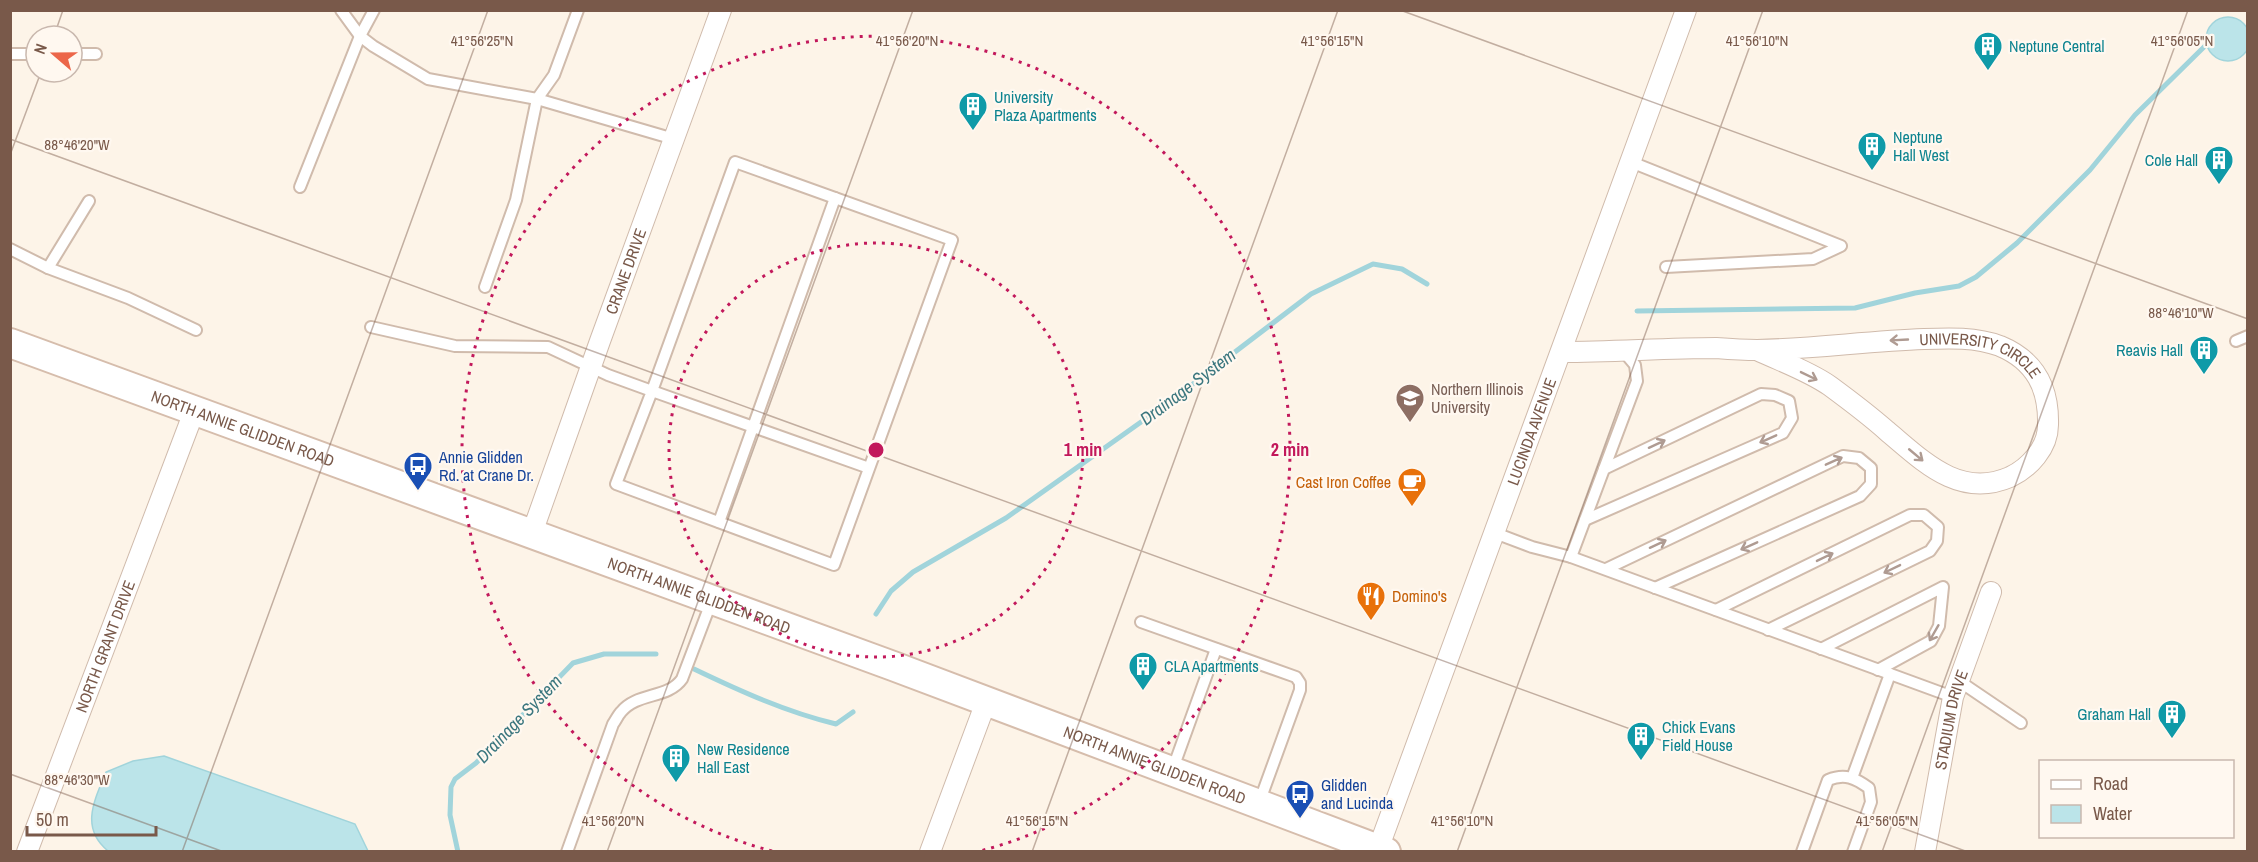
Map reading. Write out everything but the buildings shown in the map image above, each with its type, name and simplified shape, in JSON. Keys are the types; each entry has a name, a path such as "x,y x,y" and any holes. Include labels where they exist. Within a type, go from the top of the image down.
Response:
{"main road":[{"name":"NORTH ANNIE GLIDDEN ROAD","path":"10,343 532,533 1172,771 1380,851"}],"street":[{"name":"CRANE DRIVE","path":"532,533 721,10"},
{"name":"LUCINDA AVENUE","path":"1380,851 1686,10"},
{"name":"UNIVERSITY CIRCLE","path":"1562,352 1714,348 1757,350 1949,338 1992,344 2017,355 2041,382 2047,396 2049,429 2036,457 2028,466 2014,475 1998,482 1965,482 1934,469 1827,384 1757,350"},
{"name":"NORTH GRANT DRIVE","path":"27,852 195,409"},
{"name":"STADIUM DRIVE","path":"1925,852 1956,689 1991,592"},
{"path":"930,852 986,702"}],"lane":[{"path":"341,10 360,36 428,79 537,99 674,139"},
{"path":"300,187 360,36 374,10"},
{"path":"485,286 516,200 537,99 554,75 578,10"},
{"path":"84,54 96,54"},
{"path":"735,162 836,198 952,240 834,565 616,484 735,162"},
{"path":"1631,162 1841,246 1813,259 1666,267"},
{"path":"719,522 836,198"},
{"path":"48,268 89,201"},
{"path":"10,249 48,268 128,298 196,330"},
{"path":"371,327 455,346 548,347 590,368 869,468"},
{"path":"2236,341 2247,336"},
{"path":"1571,557 1637,381 1635,365 1624,352"},
{"path":"1585,520 1783,433 1792,418 1788,401 1775,395 1761,394 1604,469"},
{"path":"1606,569 1843,456 1859,458 1871,468 1871,484 1860,496 1655,588"},
{"path":"1716,610 1910,515 1924,515 1938,527 1936,541 1930,551 1768,630"},
{"path":"1495,533 1532,547 1606,569 1878,670 1956,689 2021,723"},
{"path":"1821,649 1943,587 1939,626 1931,640 1878,670"},
{"path":"567,852 617,717 630,704 677,687 712,600"},
{"path":"1141,621 1296,677 1300,682 1300,690 1259,804"},
{"path":"1172,771 1216,649"},
{"path":"1852,778 1890,674"},
{"path":"1802,852 1828,780 1840,776 1852,778 1869,788 1871,802 1853,852"}],"water":[{"path":"2228,17 2244,23 2250,39 2244,55 2228,61 2212,55 2206,39 2212,23"},
{"path":"164,756 355,824 368,851 108,851 99,842 92,824 94,804 106,772 133,761"}],"waterway":[{"path":"1637,311 1855,308 1915,293 1959,286 1976,277 2017,243 2090,170 2135,115 2206,45"},
{"name":"Drainage System","path":"876,614 891,591 913,572 1006,518 1172,400 1311,294 1373,264 1402,269 1427,284"},
{"name":"Drainage System","path":"458,852 450,815 451,787 455,779 476,763 573,663 604,654 656,654"},
{"name":"Drainage System","path":"694,669 764,700 817,719 836,724 853,712"}],"place":[{"name":"Neptune Central","path":"1988,72"},
{"name":"University Plaza Apartments","path":"973,132"},
{"name":"Neptune Hall West","path":"1872,172"},
{"name":"Cole Hall","path":"2219,186"},
{"name":"Reavis Hall","path":"2204,376"},
{"name":"Northern Illinois University","path":"1410,424"},
{"name":"Annie Glidden Rd. at Crane Dr.","path":"418,492"},
{"name":"Cast Iron Coffee","path":"1412,508"},
{"name":"Domino's","path":"1371,622"},
{"name":"CLA Apartments","path":"1143,692"},
{"name":"Graham Hall","path":"2172,740"},
{"name":"Chick Evans Field House","path":"1641,762"},
{"name":"New Residence Hall East","path":"676,784"},
{"name":"Glidden and Lucinda","path":"1300,820"}]}
